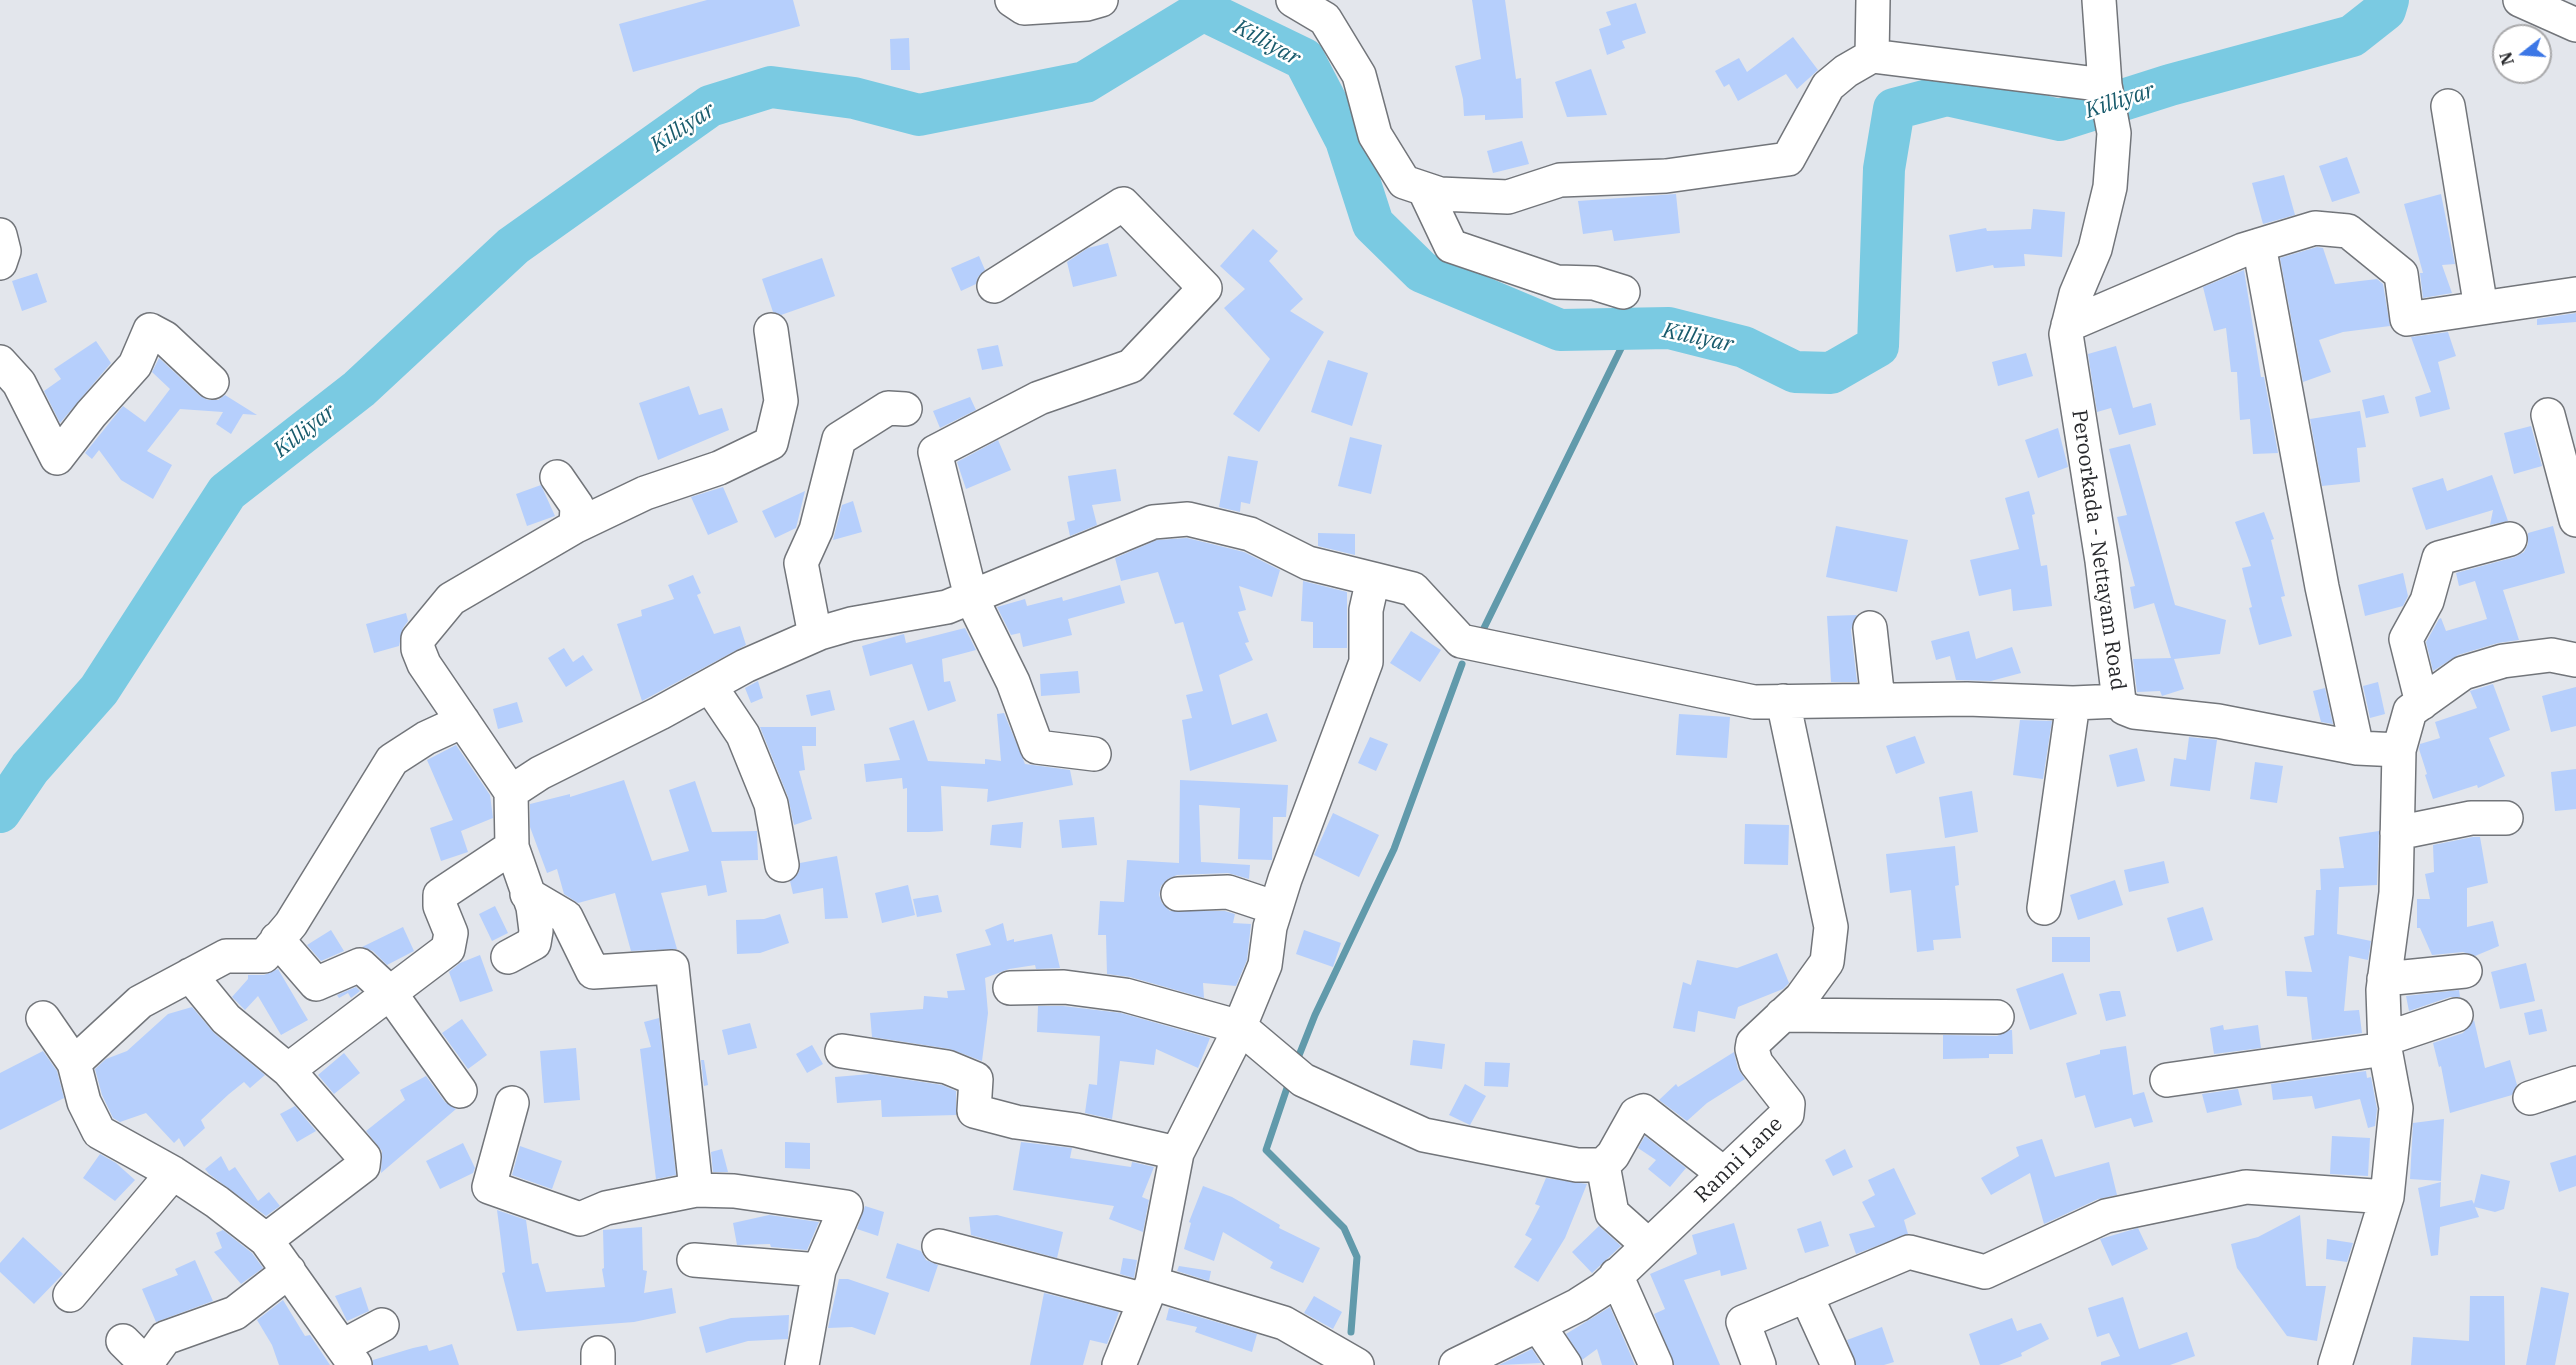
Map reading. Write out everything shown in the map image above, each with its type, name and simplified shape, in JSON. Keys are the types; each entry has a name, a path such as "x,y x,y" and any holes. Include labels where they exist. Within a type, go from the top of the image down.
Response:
{"street":[{"path":"1012,0 1024,8 1087,4 1101,0"},
{"path":"1293,0 1325,19 1359,75 1375,135 1404,182 1440,194 1508,197 1560,180 1666,176 1788,159 1828,86 1846,71 1872,56 2105,85"},
{"path":"1872,56 1873,0"},
{"name":"Peroorkada - Nettayam Road","path":"2099,0 2105,85 2114,133 2108,197 2095,249 2076,294 2066,334 2103,561 2119,701 2124,708 2134,712 2218,721 2292,733 2357,748 2399,750"},
{"path":"2520,0 2576,25"},
{"path":"2448,106 2481,308"},
{"path":"1424,189 1451,246 1557,282 1594,283 1623,292"},
{"path":"994,286 1124,204 1205,288 1131,366 1039,398 935,452 971,597 1013,682 1037,747 1095,754"},
{"path":"2068,324 2259,245 2315,228 2348,231 2401,274 2407,319 2576,294"},
{"path":"0,235 4,251 0,263"},
{"path":"2259,245 2322,587 2357,748"},
{"path":"0,362 19,383 57,458 91,414 135,365 150,330 165,338 212,382"},
{"path":"508,957 534,943 536,921 512,847 511,792 424,664 418,649 420,635 451,599 576,526 645,494 719,468 771,443 781,400 771,330"},
{"path":"815,635 801,563 816,530 839,439 888,408 905,409"},
{"path":"2548,415 2567,451 2576,520"},
{"path":"557,477 577,506 576,526"},
{"path":"511,792 540,773 745,666 815,635 851,624 947,607 1153,522 1188,519 1250,534 1308,563 1413,589 1461,640 1754,702 1967,699 2073,703 2119,701"},
{"path":"2422,703 2406,639 2427,601 2439,558 2510,539"},
{"path":"1119,1365 1149,1292 1177,1154 1192,1129 1240,1027 1265,965 1270,927 1298,842 1312,811 1327,763 1366,662 1365,610 1373,579"},
{"path":"1870,628 1878,700"},
{"path":"2335,1365 2386,1197 2396,1108 2385,1044 2384,979 2396,893 2399,750 2410,711 2463,673 2493,664 2551,655 2576,660"},
{"path":"710,686 743,735 771,804 782,865"},
{"name":"Ranni Lane","path":"1456,1365 1578,1305 1603,1288 1787,1114 1788,1104 1752,1056 1753,1043 1801,998 1827,962 1831,927 1783,701"},
{"path":"2044,908 2073,703"},
{"path":"74,1063 140,1002 226,956 264,956 291,924 392,760 426,738 463,721"},
{"path":"2397,833 2471,818 2506,818"},
{"path":"288,1070 448,949 451,933 440,906 440,895 512,847"},
{"path":"1178,894 1228,892 1276,908"},
{"path":"527,894 566,917 593,972 672,966 696,1190"},
{"path":"278,939 316,984 360,965 390,993 460,1091"},
{"path":"2384,979 2465,971"},
{"path":"190,975 226,1019 288,1070 364,1157 363,1166 266,1240"},
{"path":"1010,988 1064,987 1125,994 1240,1027 1303,1080 1424,1135 1577,1165 1603,1165 1613,1155 1636,1114 1643,1111 1724,1174"},
{"path":"1782,1015 1997,1017"},
{"path":"2168,1080 2385,1044 2456,1015"},
{"path":"43,1018 74,1063 87,1111 99,1132 173,1173 217,1202 266,1240 349,1355 382,1325"},
{"path":"842,1051 947,1067 976,1079 974,1112 1016,1122 1076,1130 1177,1154"},
{"path":"2530,1098 2576,1083"},
{"path":"512,1103 489,1187 580,1219 606,1208 696,1190 734,1191 846,1207 819,1270 802,1365"},
{"path":"1603,1165 1612,1213 1648,1245"},
{"path":"70,1296 173,1173"},
{"path":"1759,1365 1743,1322 1909,1252 1985,1272 2106,1216 2246,1186 2386,1197"},
{"path":"939,1246 1284,1323 1357,1365"},
{"path":"694,1260 819,1270"},
{"path":"123,1341 146,1364 165,1338 235,1313 289,1271"},
{"path":"1616,1275 1656,1365"},
{"path":"1806,1295 1838,1365"},
{"path":"1538,1325 1564,1365"}],"building":[{"path":"707,0 793,0 800,26 633,72 619,24"},
{"path":"1472,0 1505,0 1516,79 1521,78 1523,118 1485,120 1485,115 1464,116 1463,99 1455,66 1481,59"},
{"path":"1636,3 1646,33 1622,41 1625,48 1607,55 1599,29 1611,25 1606,12"},
{"path":"1793,37 1818,70 1797,89 1786,74 1738,101 1729,84 1724,87 1715,71 1739,58 1747,72"},
{"path":"909,38 910,70 891,70 890,39"},
{"path":"1591,69 1607,115 1567,117 1555,82"},
{"path":"1522,141 1529,164 1493,173 1487,151"},
{"path":"2347,157 2360,193 2332,202 2319,166"},
{"path":"2284,175 2295,215 2263,224 2252,183"},
{"path":"1676,194 1680,233 1614,241 1612,230 1583,234 1578,201"},
{"path":"2441,194 2455,264 2442,265 2452,293 2423,298 2420,273 2423,273 2404,204"},
{"path":"2033,209 2065,212 2062,257 2024,254 2025,266 1994,268 1993,265 1956,272 1949,235 1986,228 1987,231 2031,229"},
{"path":"1253,229 1278,251 1269,261 1303,299 1290,311 1324,332 1259,432 1233,414 1270,359 1224,308 1245,289 1220,266"},
{"path":"1108,243 1117,276 1073,287 1067,262 1088,248"},
{"path":"2317,247 2323,248 2335,284 2377,279 2383,284 2390,326 2343,332 2319,340 2331,372 2303,382 2280,258"},
{"path":"979,256 985,270 978,277 976,284 961,291 951,268"},
{"path":"822,258 835,296 781,315 773,312 762,279"},
{"path":"2244,270 2261,377 2264,377 2278,453 2253,454 2250,419 2240,420 2237,372 2231,372 2226,328 2214,331 2203,287"},
{"path":"37,273 47,302 22,311 12,281"},
{"path":"2576,313 2576,322 2537,325 2537,319"},
{"path":"2448,332 2456,356 2438,362 2450,409 2420,417 2415,397 2431,392 2411,337"},
{"path":"96,341 111,363 60,423 44,391 61,379 54,369"},
{"path":"998,345 1003,366 982,370 977,349"},
{"path":"2116,346 2133,408 2151,403 2156,425 2119,435 2111,408 2097,412 2088,354"},
{"path":"2026,353 2033,376 1998,386 1992,362"},
{"path":"159,358 200,396 208,400 218,400 225,395 257,415 243,414 231,434 216,424 223,412 180,409 147,451 172,465 153,499 121,480 99,450 92,459 85,453 123,406 145,422 170,389 152,372"},
{"path":"1328,360 1368,373 1352,426 1311,412"},
{"path":"689,386 699,415 722,408 729,430 658,460 639,403"},
{"path":"2384,395 2389,413 2366,418 2362,400"},
{"path":"970,397 976,410 940,428 933,411"},
{"path":"2360,411 2366,447 2357,448 2360,482 2322,486 2310,419"},
{"path":"2531,426 2542,466 2514,474 2504,433"},
{"path":"2058,428 2068,467 2038,478 2025,440"},
{"path":"1350,437 1382,445 1371,494 1338,486"},
{"path":"998,440 1011,470 966,489 957,462"},
{"path":"2130,444 2175,605 2226,620 2220,654 2174,659 2184,689 2162,696 2160,691 2137,692 2133,659 2171,658 2154,603 2134,609 2130,587 2135,586 2117,517 2127,515 2109,449"},
{"path":"1228,456 1258,461 1250,504 1241,502 1240,512 1219,507"},
{"path":"1116,469 1121,501 1092,505 1097,525 1070,536 1067,522 1075,520 1068,476"},
{"path":"2492,475 2508,521 2490,525 2493,510 2426,530 2412,488 2443,478 2447,491"},
{"path":"541,485 555,516 527,526 516,494"},
{"path":"723,487 738,522 708,535 691,497"},
{"path":"805,491 796,528 775,538 762,511"},
{"path":"2029,491 2035,514 2032,515 2041,566 2047,565 2052,606 2013,611 2011,589 1979,596 1970,560 2019,549 2005,498"},
{"path":"853,501 862,532 833,540 842,505"},
{"path":"2264,512 2274,539 2271,540 2285,596 2281,597 2292,636 2259,645 2242,568 2251,566 2235,522"},
{"path":"1836,526 1908,540 1897,592 1826,577"},
{"path":"2553,526 2565,573 2503,590 2519,640 2498,643 2458,655 2433,671 2426,642 2439,619 2441,618 2446,631 2487,619 2475,581 2459,586 2456,573 2515,557 2524,552 2528,544 2528,533"},
{"path":"1318,533 1355,534 1355,555 1318,546"},
{"path":"1187,538 1244,552 1280,570 1272,597 1239,586 1246,610 1238,612 1249,642 1245,643 1253,660 1219,675 1232,725 1267,713 1277,741 1190,771 1182,720 1192,718 1186,695 1203,691 1183,622 1175,624 1158,572 1121,581 1115,558 1157,540"},
{"path":"2403,573 2408,596 2403,606 2365,616 2358,585"},
{"path":"693,575 701,593 697,595 714,634 740,626 746,645 642,701 617,624 642,616 641,610 674,599 668,585"},
{"path":"1303,581 1347,592 1347,648 1313,648 1313,622 1301,621"},
{"path":"1120,585 1125,603 1068,619 1072,635 1023,647 1020,633 1011,635 997,607 1025,599 1027,606 1062,597 1063,601"},
{"path":"406,613 408,621 403,628 399,646 374,653 366,624"},
{"path":"1857,615 1851,630 1857,682 1831,682 1827,616"},
{"path":"965,628 976,650 942,659 944,682 950,681 956,701 928,711 912,664 870,676 862,646 904,634 906,643"},
{"path":"1411,631 1441,650 1420,682 1390,663"},
{"path":"1969,631 1976,659 2012,647 2021,673 1991,681 1956,680 1950,656 1936,660 1931,641"},
{"path":"564,648 573,662 583,655 593,670 566,687 548,658"},
{"path":"1078,671 1080,693 1041,696 1040,674"},
{"path":"758,681 763,698 751,703 745,688"},
{"path":"2378,682 2385,714 2370,718 2363,686"},
{"path":"2493,684 2510,730 2489,738 2505,776 2478,788 2477,785 2433,799 2425,775 2427,774 2419,749 2420,744 2440,738 2435,722 2477,708 2470,691"},
{"path":"2576,687 2576,726 2551,732 2542,696"},
{"path":"2325,688 2333,724 2321,722 2313,691"},
{"path":"830,690 835,710 811,716 806,695"},
{"path":"517,702 523,722 498,729 493,709"},
{"path":"1004,713 1025,764 1070,770 1073,785 987,802 988,789 941,786 943,831 907,832 907,788 903,789 902,778 866,782 864,764 900,760 889,728 914,720 928,761 985,764 985,759 1001,761 997,714"},
{"path":"1679,714 1730,717 1727,758 1676,755"},
{"path":"2020,720 2052,721 2043,779 2013,775"},
{"path":"760,727 816,727 816,746 802,746 805,770 799,771 812,819 794,825 788,797"},
{"path":"1915,736 1925,763 1896,774 1886,746"},
{"path":"1370,737 1388,744 1376,771 1358,763"},
{"path":"2189,737 2217,740 2210,791 2170,786 2174,758 2186,760"},
{"path":"456,745 490,795 493,818 461,831 468,852 441,861 430,828 453,820 427,760"},
{"path":"2137,748 2145,781 2117,787 2109,755"},
{"path":"2255,762 2283,766 2277,803 2250,799"},
{"path":"2576,769 2576,809 2555,811 2551,772"},
{"path":"624,780 652,861 689,851 669,790 695,781 712,832 757,831 758,860 721,861 727,892 708,896 706,885 661,893 677,949 631,951 615,893 578,903 564,894 557,869 547,873 530,827 530,804 570,794 570,797"},
{"path":"1180,780 1288,785 1286,817 1273,817 1272,860 1238,859 1240,808 1199,805 1201,862 1250,865 1249,879 1228,873 1177,875 1168,879 1161,886 1159,895 1162,903 1170,911 1225,911 1235,914 1233,923 1251,924 1247,960 1236,986 1203,983 1204,998 1130,977 1107,974 1106,935 1098,935 1100,901 1124,902 1127,860 1179,863"},
{"path":"1972,791 1978,832 1945,838 1939,797"},
{"path":"1333,813 1379,835 1359,877 1314,855"},
{"path":"1094,817 1097,845 1062,848 1059,820"},
{"path":"1023,822 1021,848 990,845 992,825"},
{"path":"1745,824 1789,825 1788,865 1744,864"},
{"path":"2379,831 2377,885 2339,887 2337,934 2371,941 2368,960 2349,956 2344,1011 2359,1010 2362,1033 2312,1040 2307,997 2287,996 2285,971 2312,972 2304,937 2314,935 2316,890 2321,890 2320,869 2344,868 2339,837"},
{"path":"2480,837 2488,883 2467,888 2467,927 2493,921 2499,946 2475,956 2463,952 2432,955 2420,928 2417,928 2417,899 2430,899 2425,874 2434,872 2433,845"},
{"path":"1955,846 1959,885 1955,886 1961,938 1933,940 1934,950 1917,952 1911,890 1890,893 1886,854"},
{"path":"837,856 848,918 825,919 823,888 793,894 790,881 799,872 800,863"},
{"path":"2164,861 2169,883 2129,892 2124,870"},
{"path":"2115,880 2123,905 2078,920 2070,895"},
{"path":"908,885 915,915 882,923 875,893"},
{"path":"938,895 942,912 917,917 913,899"},
{"path":"495,906 508,933 492,941 479,914"},
{"path":"2203,907 2213,940 2177,952 2167,918"},
{"path":"780,914 789,943 760,953 737,954 736,920 764,919"},
{"path":"1003,923 1007,941 1014,939 1014,942 1052,934 1060,968 1036,969 1035,965 1009,969 985,978 988,1013 982,1061 950,1049 872,1037 870,1013 923,1009 924,996 948,998 947,991 965,990 956,954 991,945 985,930"},
{"path":"403,927 414,951 387,965 373,951 362,947"},
{"path":"331,930 344,951 321,961 307,945"},
{"path":"1304,930 1341,943 1333,967 1296,954"},
{"path":"2052,937 2090,937 2090,962 2052,962"},
{"path":"1777,953 1789,983 1783,989 1738,1007 1735,1019 1698,1011 1695,1032 1673,1028 1683,982 1691,985 1697,960 1737,968"},
{"path":"480,955 493,991 460,1002 449,972 460,963"},
{"path":"2526,963 2535,1001 2500,1009 2491,972"},
{"path":"278,969 308,1020 281,1035 258,996 245,1010 232,997 248,979 248,975 264,975"},
{"path":"2063,973 2077,1014 2030,1030 2016,989"},
{"path":"356,987 360,991 351,998 348,993 339,998 337,995"},
{"path":"2459,990 2460,997 2450,997 2409,1011 2406,996"},
{"path":"2120,991 2126,1016 2106,1021 2099,994"},
{"path":"1038,1006 1063,1006 1121,1013 1210,1038 1198,1068 1156,1049 1154,1065 1120,1061 1112,1119 1085,1113 1089,1084 1097,1085 1100,1036 1037,1032"},
{"path":"192,1007 214,1033 265,1075 250,1088 244,1082 229,1094 201,1120 205,1128 184,1147 179,1138 174,1143 146,1113 120,1122 113,1118 102,1095 95,1069 106,1059 127,1051 168,1014"},
{"path":"2542,1009 2547,1031 2529,1035 2524,1013"},
{"path":"659,1018 676,1175 656,1179 640,1049 651,1047 644,1022"},
{"path":"462,1019 487,1055 468,1069 442,1033"},
{"path":"2474,1020 2485,1068 2510,1060 2517,1085 2512,1095 2450,1113 2441,1066 2439,1067 2433,1043 2463,1033"},
{"path":"750,1023 757,1048 728,1055 722,1030"},
{"path":"2223,1025 2224,1030 2258,1025 2261,1048 2214,1054 2210,1028"},
{"path":"2012,1030 2013,1054 1989,1054 1989,1058 1943,1059 1943,1035 1997,1036"},
{"path":"1413,1040 1445,1044 1442,1069 1410,1065"},
{"path":"812,1045 823,1064 807,1073 796,1054"},
{"path":"2126,1046 2133,1095 2144,1092 2153,1122 2134,1127 2131,1118 2095,1128 2085,1095 2075,1098 2066,1063 2100,1054 2100,1050"},
{"path":"576,1048 580,1100 544,1103 540,1051"},
{"path":"43,1051 57,1071 64,1098 0,1130 0,1073"},
{"path":"1734,1052 1738,1069 1745,1079 1707,1103 1687,1121 1659,1100 1676,1084 1678,1087"},
{"path":"344,1053 360,1073 334,1094 318,1075"},
{"path":"701,1060 704,1060 708,1085 704,1086"},
{"path":"1485,1062 1510,1063 1508,1087 1484,1086"},
{"path":"2366,1071 2367,1078 2371,1077 2377,1109 2375,1126 2368,1128 2360,1099 2315,1109 2312,1096 2273,1100 2271,1084"},
{"path":"870,1074 942,1085 956,1091 956,1115 882,1117 881,1100 837,1103 835,1077"},
{"path":"426,1076 445,1102 456,1109 381,1173 382,1151 366,1131 405,1100 400,1090"},
{"path":"1465,1084 1486,1096 1470,1125 1449,1115"},
{"path":"2238,1089 2242,1105 2207,1113 2202,1094"},
{"path":"295,1106 316,1131 297,1142 280,1114"},
{"path":"2444,1119 2441,1181 2410,1179 2413,1123"},
{"path":"1645,1136 1686,1168 1670,1187 1648,1169 1656,1160 1638,1148"},
{"path":"2332,1136 2370,1138 2368,1176 2330,1174"},
{"path":"2042,1139 2055,1177 2109,1162 2117,1195 2098,1199 2044,1224 2030,1173 1991,1195 1981,1178 2019,1156 2016,1147"},
{"path":"785,1142 810,1143 810,1169 785,1168"},
{"path":"1021,1142 1072,1148 1070,1158 1131,1167 1132,1162 1154,1167 1142,1197 1149,1200 1143,1232 1109,1219 1114,1206 1013,1190"},
{"path":"463,1143 475,1168 473,1173 440,1189 426,1161"},
{"path":"520,1146 562,1161 552,1189 512,1175"},
{"path":"722,1149 728,1172 713,1172 711,1152"},
{"path":"1845,1149 1853,1167 1833,1176 1825,1160"},
{"path":"100,1154 116,1163 135,1180 115,1201 83,1178"},
{"path":"2576,1155 2576,1186 2559,1192 2550,1163"},
{"path":"221,1156 229,1171 235,1167 258,1201 269,1192 280,1206 266,1216 209,1174 205,1169"},
{"path":"1894,1168 1916,1214 1904,1220 1908,1234 1856,1254 1849,1234 1875,1227 1862,1202 1875,1195 1868,1180"},
{"path":"2481,1174 2510,1181 2504,1209 2495,1212 2475,1207 2479,1217 2440,1227 2438,1255 2431,1256 2418,1188 2441,1182 2440,1207 2472,1200 2474,1204"},
{"path":"1546,1178 1587,1184 1565,1238 1538,1282 1514,1267 1532,1239 1525,1235 1540,1206 1535,1204"},
{"path":"1203,1186 1232,1197 1280,1225 1279,1228 1320,1248 1303,1283 1270,1268 1273,1262 1223,1232 1214,1261 1184,1249 1191,1223 1189,1222"},
{"path":"865,1206 884,1212 878,1236 857,1229"},
{"path":"497,1210 526,1220 532,1264 538,1263 546,1292 605,1287 602,1269 604,1268 603,1230 642,1227 643,1270 647,1271 644,1293 672,1288 676,1313 634,1322 517,1331 502,1273 505,1272"},
{"path":"769,1215 819,1222 807,1250 771,1247 770,1244 737,1245 733,1223"},
{"path":"997,1215 1063,1232 1057,1258 971,1235 969,1217"},
{"path":"2300,1215 2306,1286 2326,1286 2317,1341 2287,1336 2237,1268 2231,1244 2258,1237"},
{"path":"1821,1221 1829,1246 1805,1253 1797,1229"},
{"path":"1734,1223 1747,1269 1721,1276 1720,1270 1684,1280 1720,1365 1674,1365 1654,1314 1665,1309 1650,1274 1697,1254 1692,1235"},
{"path":"1599,1226 1621,1246 1592,1273 1572,1252"},
{"path":"2138,1228 2148,1249 2112,1266 2100,1239"},
{"path":"223,1230 252,1253 263,1268 241,1284 214,1252 222,1248 216,1233"},
{"path":"23,1237 63,1274 34,1304 0,1272 0,1263"},
{"path":"2327,1239 2353,1243 2347,1262 2326,1259"},
{"path":"897,1243 921,1251 926,1260 938,1265 929,1292 886,1278"},
{"path":"1123,1258 1137,1260 1134,1278 1120,1274"},
{"path":"195,1260 213,1301 156,1322 142,1289 178,1275 175,1269"},
{"path":"1179,1266 1211,1271 1209,1281 1177,1271"},
{"path":"839,1279 848,1279 889,1293 875,1335 852,1327 828,1328"},
{"path":"361,1287 369,1311 347,1321 335,1296"},
{"path":"2541,1287 2569,1293 2555,1365 2526,1365"},
{"path":"1044,1293 1119,1312 1107,1344 1090,1340 1083,1365 1030,1365"},
{"path":"1314,1296 1342,1312 1333,1329 1304,1313"},
{"path":"2470,1296 2504,1296 2505,1365 2411,1365 2413,1337 2469,1341"},
{"path":"2123,1297 2139,1349 2187,1332 2195,1356 2170,1365 2101,1365 2101,1362 2120,1356 2109,1333 2097,1337 2088,1308"},
{"path":"283,1300 305,1336 310,1335 330,1365 279,1365 272,1345 257,1320"},
{"path":"1610,1307 1635,1365 1602,1365 1597,1349 1582,1360 1566,1334"},
{"path":"1169,1308 1257,1334 1252,1352 1195,1332 1197,1327 1166,1320"},
{"path":"789,1315 788,1339 748,1341 706,1353 699,1327 731,1318"},
{"path":"2012,1318 2017,1331 2041,1323 2049,1339 2021,1353 2022,1356 1999,1365 1980,1365 1969,1334"},
{"path":"1882,1327 1894,1362 1884,1365 1856,1365 1847,1340"},
{"path":"452,1344 459,1365 373,1365 373,1360 413,1348 427,1345 429,1351"},
{"path":"1532,1349 1541,1363 1499,1365"}],"waterway":[{"name":"Killiyar","path":"0,812 30,768 99,690 227,492 359,389 513,246 710,106 771,87 854,98 919,115 1085,82 1203,10 1304,59 1346,140 1373,224 1422,272 1560,330 1669,328 1744,347 1795,372 1831,373 1878,346 1884,169 1894,109 1947,95 2060,120 2170,85 2352,36 2385,10 2388,0"},
{"path":"1483,630 1631,328"},
{"path":"1296,1063 1315,1015 1394,849 1462,664"},
{"path":"1289,1082 1266,1150 1344,1228 1357,1257 1351,1332"}]}
